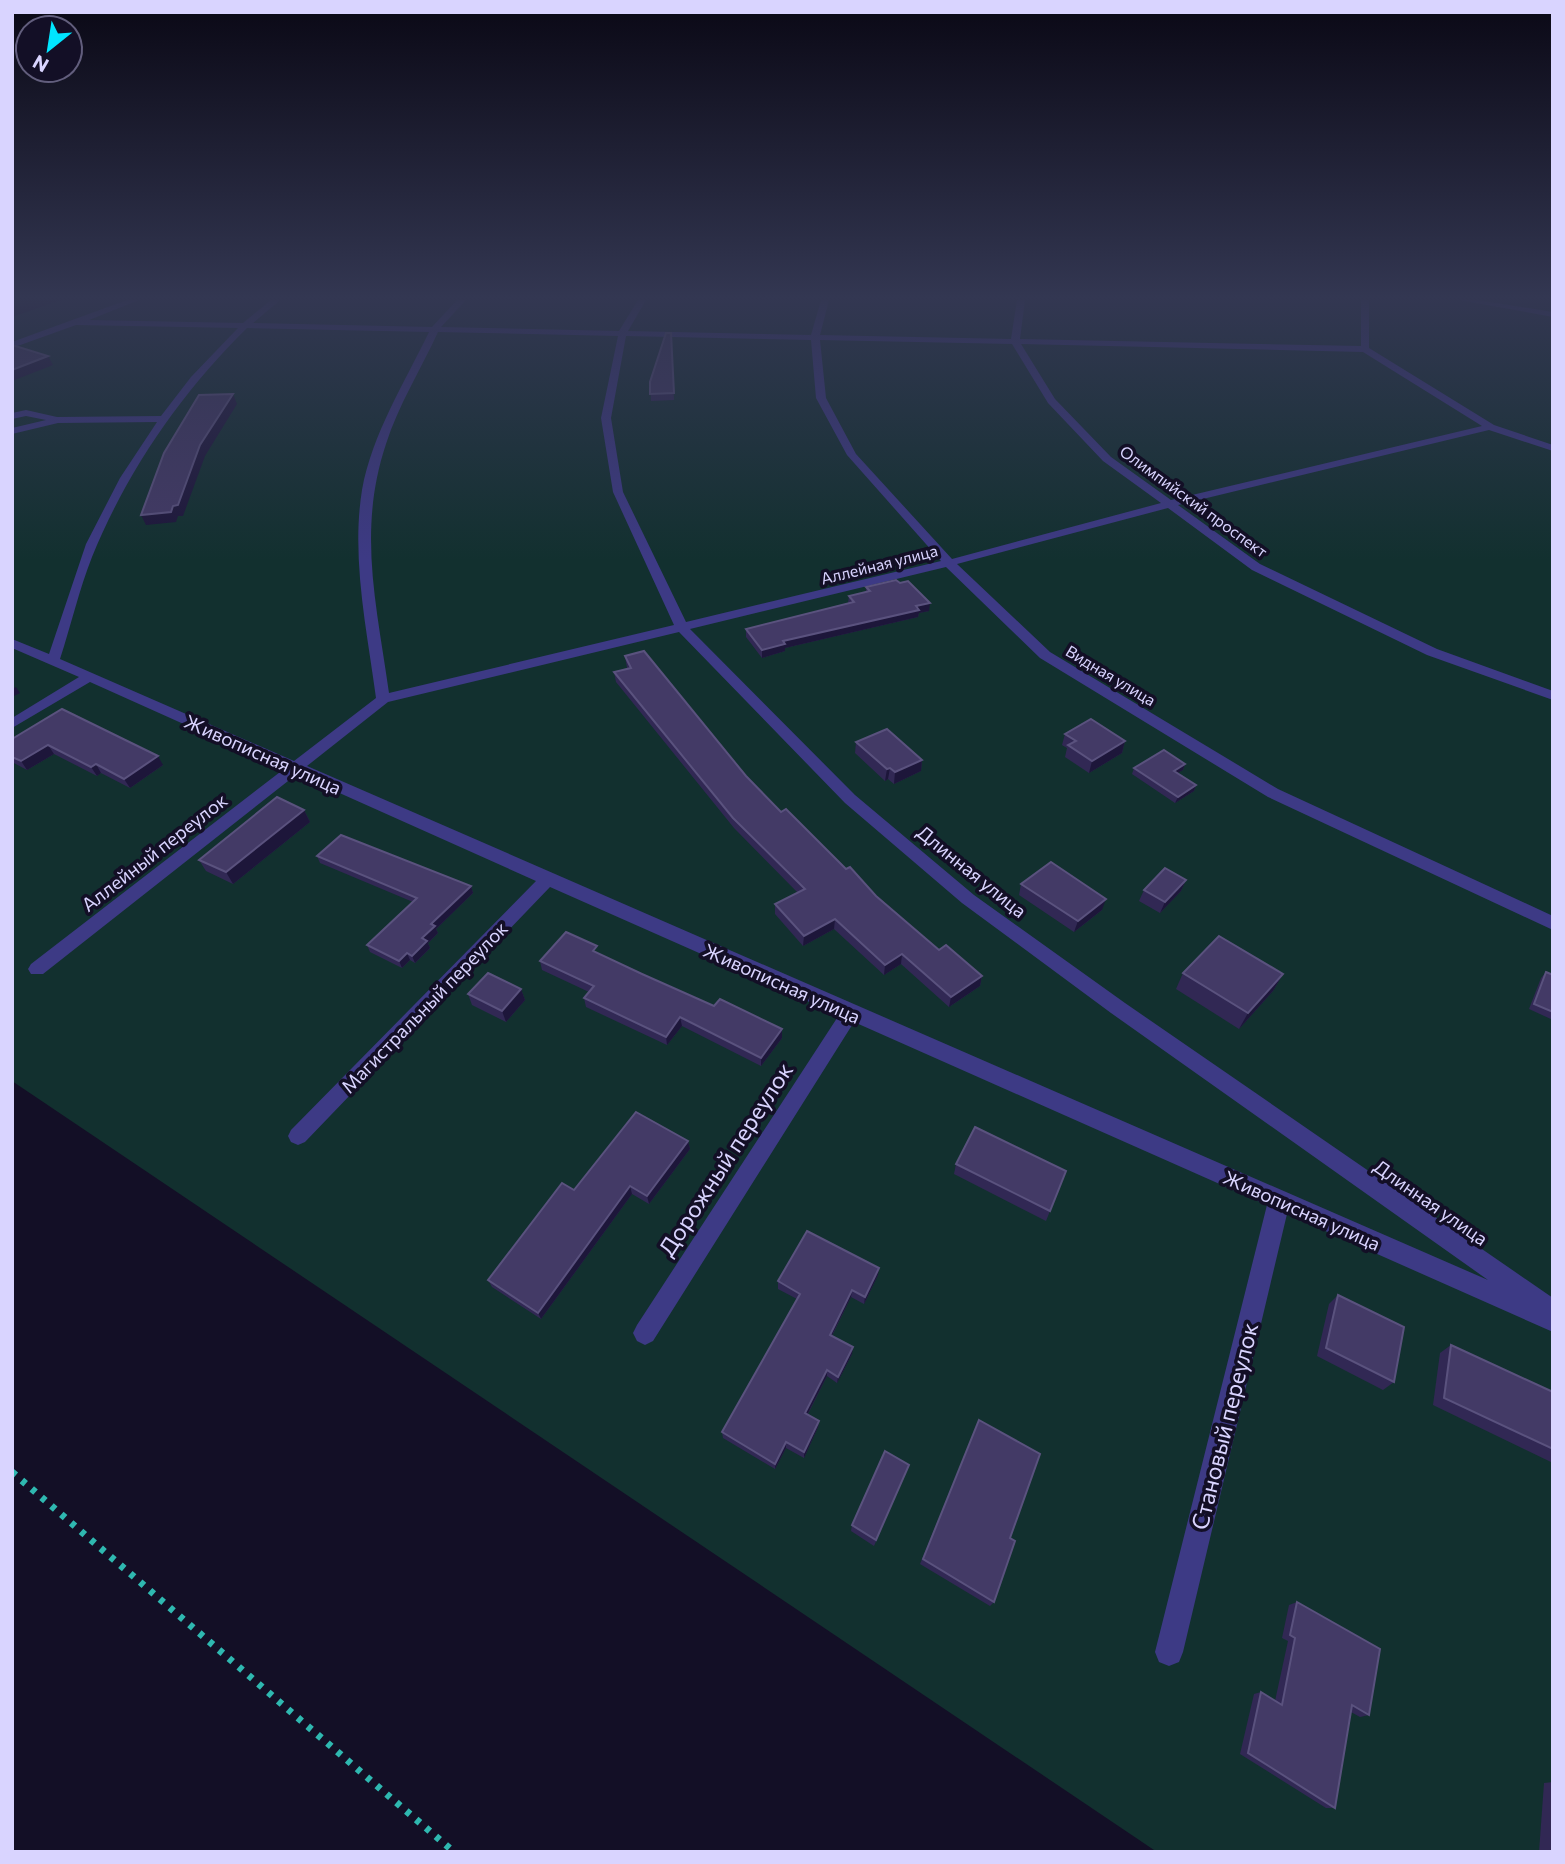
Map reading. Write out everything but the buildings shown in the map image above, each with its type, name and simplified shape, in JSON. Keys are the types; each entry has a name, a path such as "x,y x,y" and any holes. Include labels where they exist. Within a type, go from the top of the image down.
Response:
{"street":[{"path":"53,661 91,545 129,472 178,397 188,387"},
{"path":"383,699 363,548 368,489 381,442 407,387"},
{"name":"Длинная улица","path":"611,387 606,418 618,492 682,628 850,799 968,898 1118,1008 1553,1312"},
{"name":"Видная улица","path":"820,387 821,398 852,455 950,563 1045,655 1273,793 1553,924"},
{"name":"Олимпийский проспект","path":"1042,387 1051,401 1107,458 1256,567 1432,652 1553,696"},
{"path":"1426,387 1490,427 1553,448"},
{"path":"12,416 26,413 58,420"},
{"path":"12,430 58,420 164,419"},
{"name":"Аллейная улица","path":"296,769 383,699 950,563 1170,504 1490,427"},
{"name":"Живописная улица","path":"12,643 1553,1321"},
{"path":"12,724 89,677"},
{"name":"Аллейный переулок","path":"37,969 296,769"},
{"name":"Магистральный переулок","path":"298,1136 549,878"},
{"name":"Дорожный переулок","path":"645,1333 850,1013"},
{"name":"Становый переулок","path":"1169,1652 1279,1200"}],"path":[{"path":"12,1472 454,1852"}],"green space":[{"path":"12,387 1553,387 1553,1852 1157,1852 12,1081"}]}
